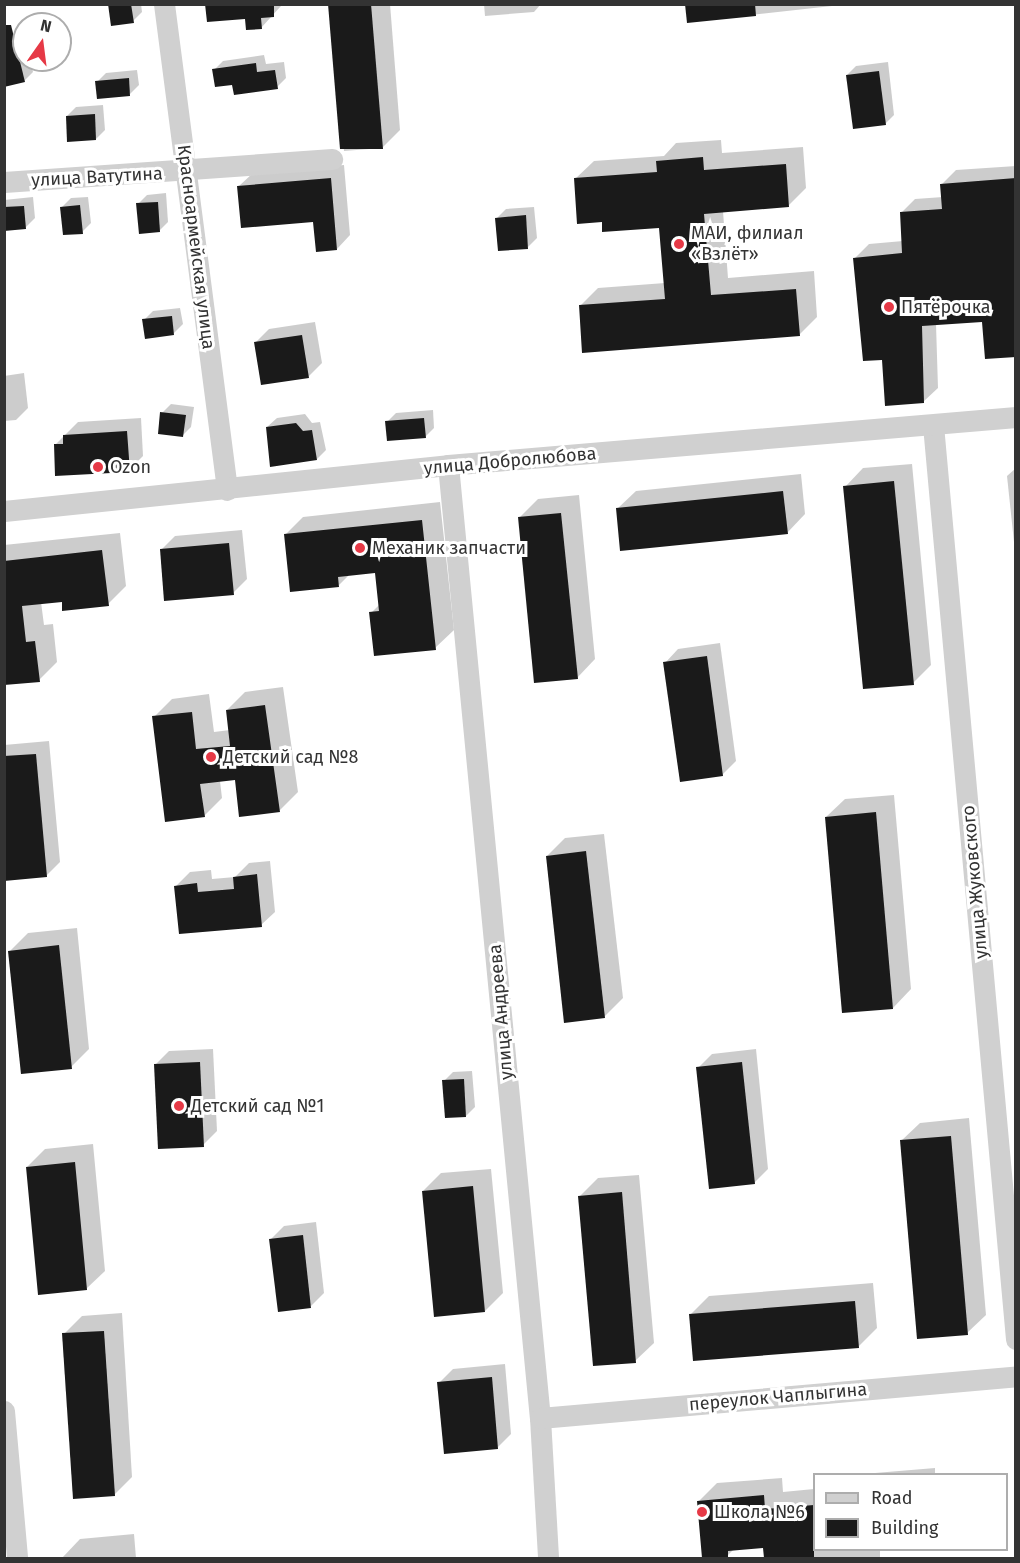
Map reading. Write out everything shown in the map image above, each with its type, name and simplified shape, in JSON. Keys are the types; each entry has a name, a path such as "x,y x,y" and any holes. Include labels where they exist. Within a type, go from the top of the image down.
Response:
{"street":[{"name":"Красноармейская улица","path":"164,4 227,490"},
{"name":"улица Ватутина","path":"4,182 187,172 332,159"},
{"name":"улица Добролюбова","path":"4,511 227,490 448,465 1016,417"},
{"name":"улица Жуковского","path":"933,425 1016,1339"},
{"name":"улица Андреева","path":"448,465 540,1418 548,1558"},
{"name":"переулок Чаплыгина","path":"540,1418 1016,1376"},
{"path":"4,1412 17,1558"}],"building":[{"path":"108,4 131,4 134,23 111,26"},
{"path":"205,4 274,4 274,17 261,18 262,29 246,30 245,19 207,22"},
{"path":"328,4 371,4 383,149 340,149"},
{"path":"685,4 755,4 756,16 687,23"},
{"path":"4,25 11,25 12,72 23,72 25,82 4,87"},
{"path":"256,63 257,72 275,70 278,89 234,95 232,85 215,87 212,69"},
{"path":"879,71 886,125 853,129 846,75"},
{"path":"129,78 130,96 97,99 95,81"},
{"path":"95,114 96,140 67,142 66,116"},
{"path":"703,157 704,170 786,164 789,207 704,214 711,295 796,289 800,336 582,353 579,305 665,299 659,228 602,232 602,222 577,224 574,178 657,172 656,161"},
{"path":"331,178 337,250 316,252 313,222 241,228 237,186"},
{"path":"1016,178 1016,357 985,359 982,322 922,326 924,403 885,406 882,360 863,361 853,258 902,253 900,212 942,209 940,184"},
{"path":"158,202 160,232 139,234 136,203"},
{"path":"80,205 83,234 63,235 60,207"},
{"path":"24,206 26,229 4,231 4,207"},
{"path":"526,215 528,249 498,251 495,218"},
{"path":"172,316 174,335 145,339 142,319"},
{"path":"302,335 309,378 261,385 254,342"},
{"path":"160,412 186,415 183,437 158,434"},
{"path":"424,418 426,438 387,441 385,421"},
{"path":"296,423 303,431 312,430 317,460 270,467 266,427"},
{"path":"127,431 130,472 55,476 54,444 63,444 63,435"},
{"path":"894,481 914,685 863,689 843,486"},
{"path":"783,491 788,534 620,551 616,508"},
{"path":"561,513 578,679 534,683 518,517"},
{"path":"422,520 436,650 374,656 369,612 379,611 375,573 338,577 339,587 290,592 284,534"},
{"path":"229,543 234,595 164,601 160,549"},
{"path":"102,550 109,606 62,611 62,602 22,606 26,642 35,641 40,682 4,685 4,561"},
{"path":"707,656 723,776 680,782 663,662"},
{"path":"265,705 280,812 239,817 235,780 200,784 205,817 165,822 152,716 192,712 196,749 230,746 226,710"},
{"path":"36,754 47,877 4,881 4,756"},
{"path":"876,812 893,1009 842,1013 825,817"},
{"path":"586,851 605,1018 564,1023 546,856"},
{"path":"257,874 262,927 179,934 174,886 197,883 198,892 234,889 233,877"},
{"path":"59,945 72,1069 21,1074 8,951"},
{"name":"Детский сад №1","path":"200,1062 204,1147 158,1149 154,1064"},
{"path":"742,1062 755,1184 709,1189 696,1067"},
{"path":"464,1079 466,1117 445,1118 442,1080"},
{"path":"951,1136 968,1335 917,1339 900,1140"},
{"path":"75,1162 87,1290 38,1295 26,1167"},
{"path":"473,1186 485,1312 434,1317 422,1191"},
{"path":"622,1192 636,1363 593,1366 578,1196"},
{"path":"303,1235 311,1308 278,1312 269,1239"},
{"path":"855,1301 859,1348 693,1361 689,1314"},
{"path":"104,1331 115,1496 73,1499 62,1333"},
{"path":"492,1377 498,1449 444,1454 437,1382"},
{"path":"764,1495 765,1509 813,1505 814,1558 764,1558 763,1548 728,1551 728,1557 702,1558 697,1501"}],"place":[{"name":"МАИ, филиал «Взлёт»","path":"679,244"},
{"name":"Пятёрочка","path":"889,307"},
{"name":"Ozon","path":"98,467"},
{"name":"Механик запчасти","path":"360,548"},
{"name":"Детский сад №8","path":"211,757"},
{"name":"Детский сад №1","path":"179,1106"},
{"name":"Школа №6","path":"702,1512"}]}
